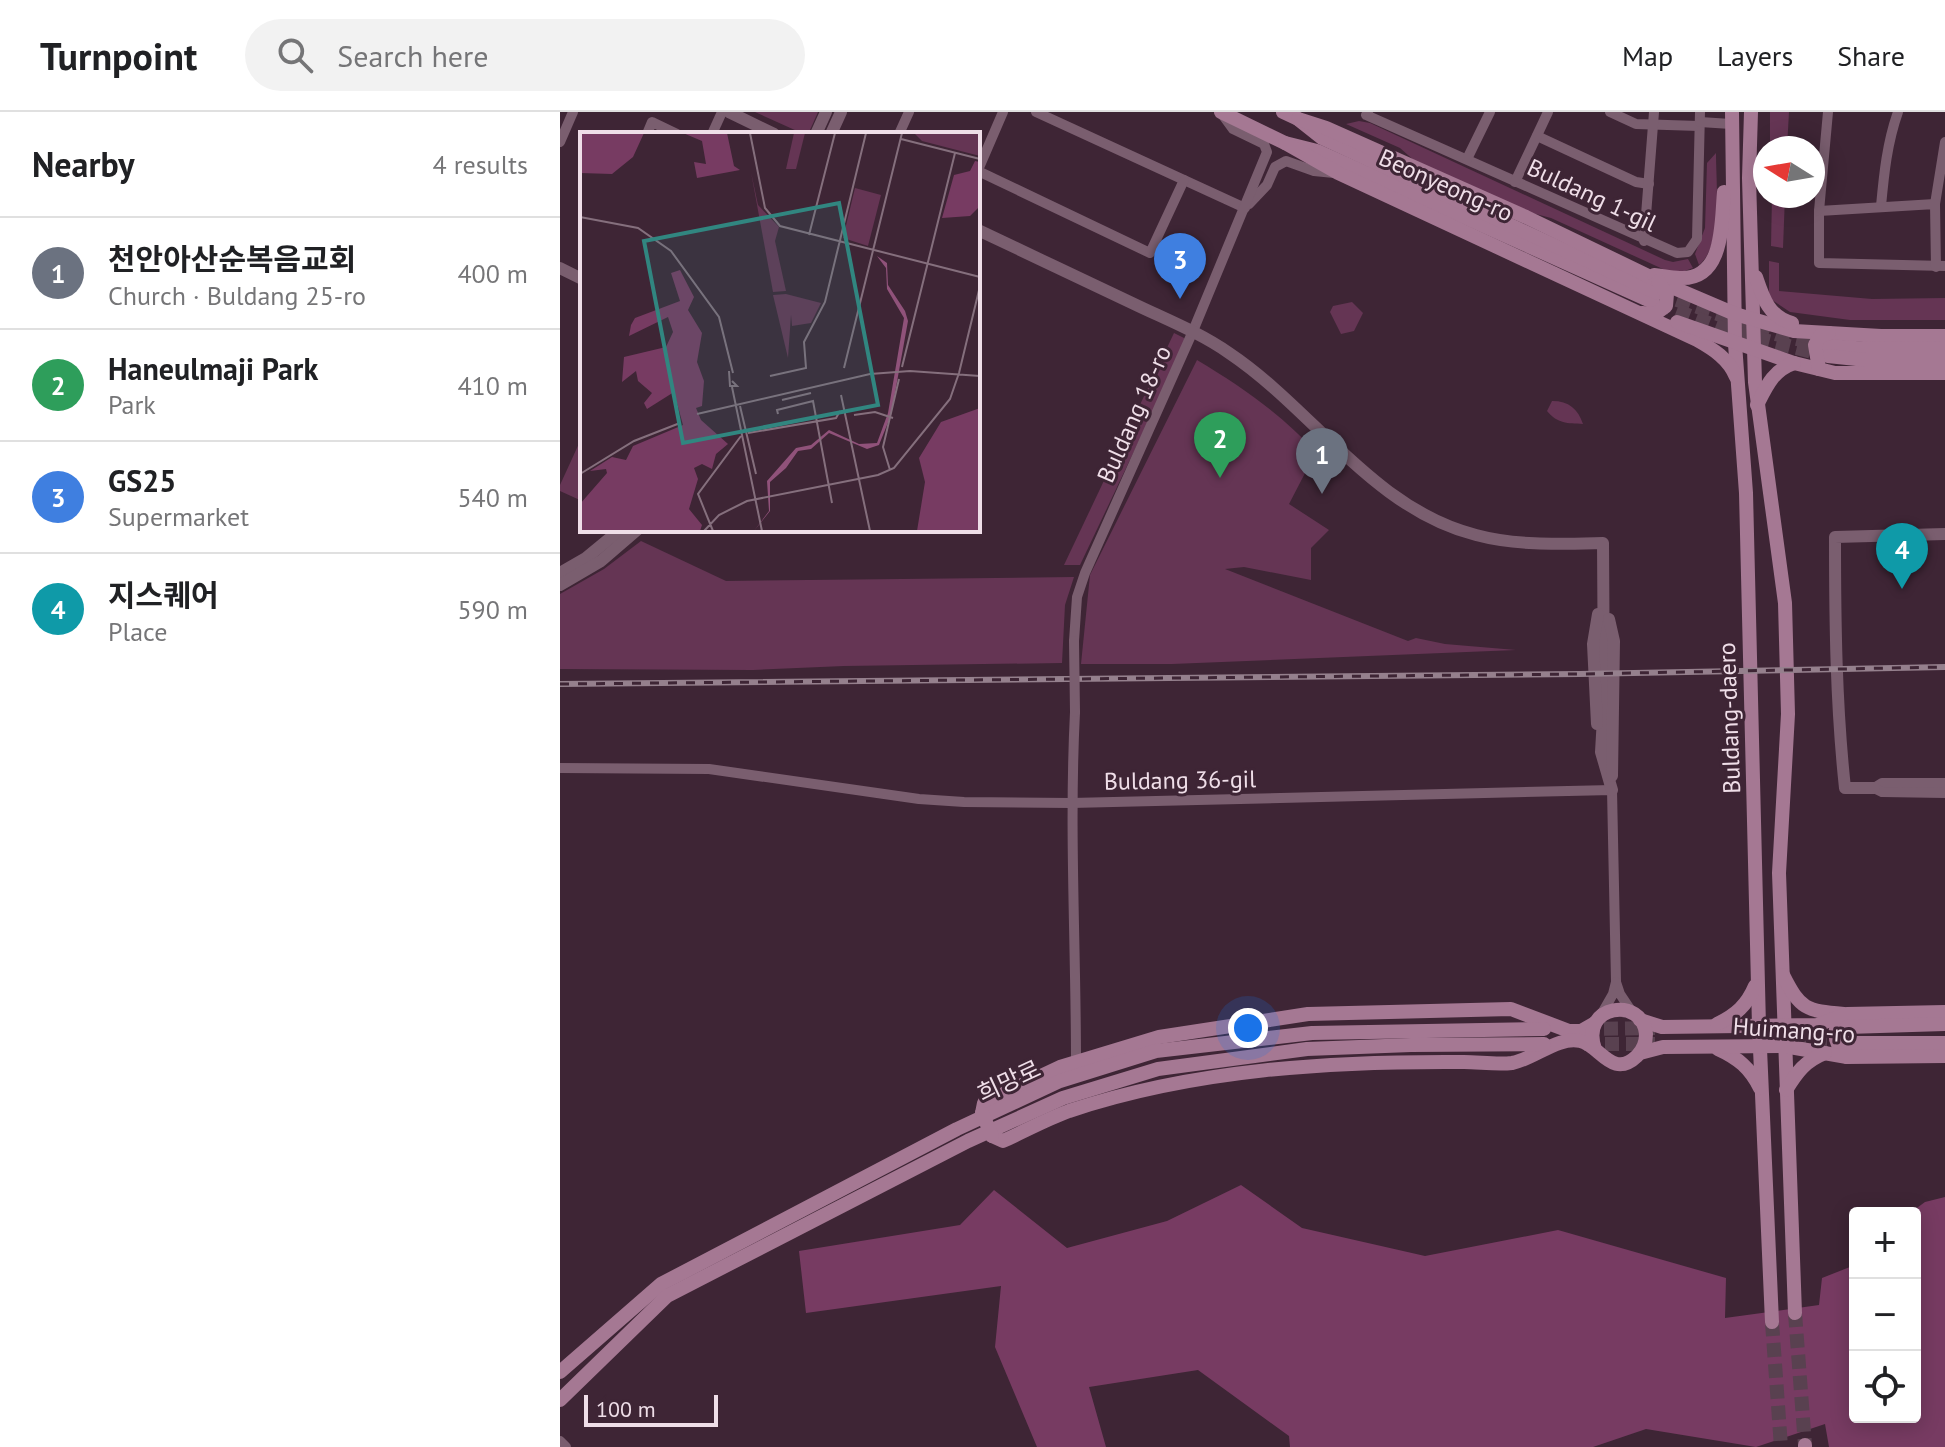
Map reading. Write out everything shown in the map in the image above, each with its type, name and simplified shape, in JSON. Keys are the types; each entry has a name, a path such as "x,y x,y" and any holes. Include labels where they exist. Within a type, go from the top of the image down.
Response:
{"main road":[{"name":"Beonyeong-ro","path":"1221,112 1285,143 1317,151 1651,293"},
{"name":"Beonyeong-ro","path":"1283,112 1300,116 1322,138 1651,293"},
{"path":"1751,112 1749,178 1753,350 1757,406 1785,603 1788,714 1779,873 1795,1313"},
{"path":"1300,116 1469,192 1651,293 1715,351 1734,372 1737,381"},
{"name":"Buldang-daero","path":"1731,118 1735,344 1746,493 1759,1047 1772,1322"},
{"path":"1285,143 1338,173 1651,293 1794,331 1866,360 1945,360"},
{"path":"1651,293 1709,267 1719,248 1726,173 1732,153"},
{"path":"1750,249 1756,278 1766,304 1775,316 1830,345 1881,336 1944,338"},
{"path":"1651,293 1673,321 1794,363 1835,373 1942,374"},
{"path":"1819,369 1815,345 1820,336 1830,345"},
{"path":"1757,406 1774,375 1794,363"},
{"name":"Huimang-ro","path":"1781,971 1795,998 1805,1008 1845,1019 1945,1024"},
{"path":"1713,1026 1733,1016 1749,1000 1758,978"},
{"path":"1511,1009 1569,1031 1581,1031 1598,1020 1617,1009 1637,1016 1646,1036 1640,1053 1634,1059 1617,1064 1608,1061 1582,1041 1569,1041 1513,1063 1311,1065 1165,1084 1068,1112 1003,1141 992,1136 982,1113 984,1103 1076,1062 1159,1037 1308,1014 1511,1009"},
{"name":"Huimang-ro","path":"1637,1016 1654,1026 1783,1026 1945,1012"},
{"path":"1845,1019 1835,1031 1836,1042 1847,1050 1945,1043"},
{"path":"1595,1049 1592,1041 1598,1020"},
{"name":"희망로","path":"560,1372 661,1284 957,1129 1060,1081 1156,1051 1312,1033 1544,1036 1307,1049 1158,1069 1063,1098 968,1141 667,1296 560,1400"},
{"name":"Huimang-ro","path":"1640,1053 1654,1048 1784,1046 1825,1053 1847,1050 1945,1056"},
{"path":"1714,1047 1735,1056 1752,1072 1761,1091"},
{"path":"1786,1090 1799,1069 1810,1059 1825,1053"}],"street":[{"path":"560,142 573,112"},
{"path":"713,132 722,112"},
{"path":"729,112 770,132"},
{"path":"817,132 826,112"},
{"path":"832,132 841,112"},
{"path":"900,132 909,112"},
{"path":"980,166 1003,112"},
{"path":"1036,112 1245,208 1267,185 1275,167 1286,161 1314,171 1338,173"},
{"name":"Buldang 18-ro","path":"1076,1062 1076,926 1071,803 1077,597 1267,152 1264,144 1233,129 1221,112"},
{"name":"Buldang 1-gil","path":"1368,112 1366,115 1644,241 1677,253 1688,252 1697,239 1700,120"},
{"path":"1515,182 1548,112"},
{"path":"1610,112 1636,124 1654,118 1694,127 1700,120 1731,118"},
{"path":"1828,112 1814,261 1941,266 1935,204 1945,142"},
{"path":"1881,206 1891,132 1898,112"},
{"path":"1467,159 1488,113"},
{"path":"1644,241 1654,118"},
{"path":"648,132 652,122 673,132"},
{"path":"1537,136 1636,182 1649,184"},
{"path":"980,172 1150,253 1184,180"},
{"path":"1819,211 1935,204"},
{"path":"980,231 1193,331 1229,353 1259,375 1387,492 1432,519 1475,535 1510,541 1603,543 1601,752 1612,790"},
{"path":"560,268 580,278"},
{"path":"560,573 586,558 618,532"},
{"path":"560,585 601,561 635,532"},
{"path":"1945,534 1835,537 1839,733 1845,788 1945,793"},
{"path":"1604,592 1614,641 1612,790 1616,982 1620,994 1637,1016"},
{"name":"Buldang 36-gil","path":"560,768 709,769 919,799 1071,803 1612,790"},
{"path":"1874,788 1882,783 1945,783"},
{"path":"1598,1020 1608,1005 1616,982"},
{"path":"560,1441 566,1447"}],"shaded area":[{"path":"755,112 818,112 810,130 797,131"},
{"path":"1770,112 1789,112 1788,136 1770,136"},
{"path":"1359,121 1370,123 1665,260 1688,259 1693,268 1682,272 1665,270 1551,218 1528,212 1417,163 1400,148 1346,124"},
{"path":"1716,153 1715,229 1707,256 1699,265 1695,254 1705,228 1707,163"},
{"path":"1772,208 1785,208 1783,248 1771,246"},
{"path":"1769,261 1779,263 1779,291 1872,299 1945,298 1945,320 1850,320 1790,312 1769,298"},
{"path":"1352,302 1363,313 1354,331 1341,334 1330,312 1333,306"},
{"path":"1174,333 1184,338 1185,344 1080,565 1064,565"},
{"path":"1197,360 1260,402 1316,452 1289,504 1329,530 1311,548 1311,580 1244,567 1225,569 1408,641 1416,638 1445,644 1516,650 1172,664 1081,664 1090,575"},
{"path":"1552,401 1572,407 1583,424 1555,418 1547,411"},
{"path":"580,441 580,500 560,491"},
{"path":"641,541 726,581 1074,577 1065,605 1062,663 753,670 560,669 560,594 604,569"},
{"path":"1241,1185 1302,1228 1425,1256 1558,1230 1726,1278 1725,1318 1819,1305 1822,1278 1849,1267 1849,1423 1921,1423 1921,1207 1918,1207 1945,1197 1945,1447 1829,1447 1825,1424 1756,1447 1646,1429 1593,1447 1290,1447 1289,1436 1198,1370 1089,1387 1106,1447 1037,1447 995,1347 1001,1286 806,1313 799,1251 960,1225 994,1190 1067,1248 1167,1221"}],"tunnel":[{"path":"1657,293 1779,335 1824,345"},
{"path":"1657,303 1729,331 1828,356"},
{"path":"1583,1029 1655,1028"},
{"path":"1792,1044 1847,1043"},
{"path":"1584,1044 1655,1044"},
{"path":"1795,1313 1805,1445"},
{"path":"1772,1322 1781,1447"}],"railway":[{"path":"560,684 1580,674 1945,667"}],"place":[{"name":"GS25","path":"1180,299"},
{"name":"Haneulmaji Park","path":"1220,478"},
{"name":"천안아산순복음교회","path":"1322,494"},
{"name":"지스퀘어","path":"1902,589"}]}
